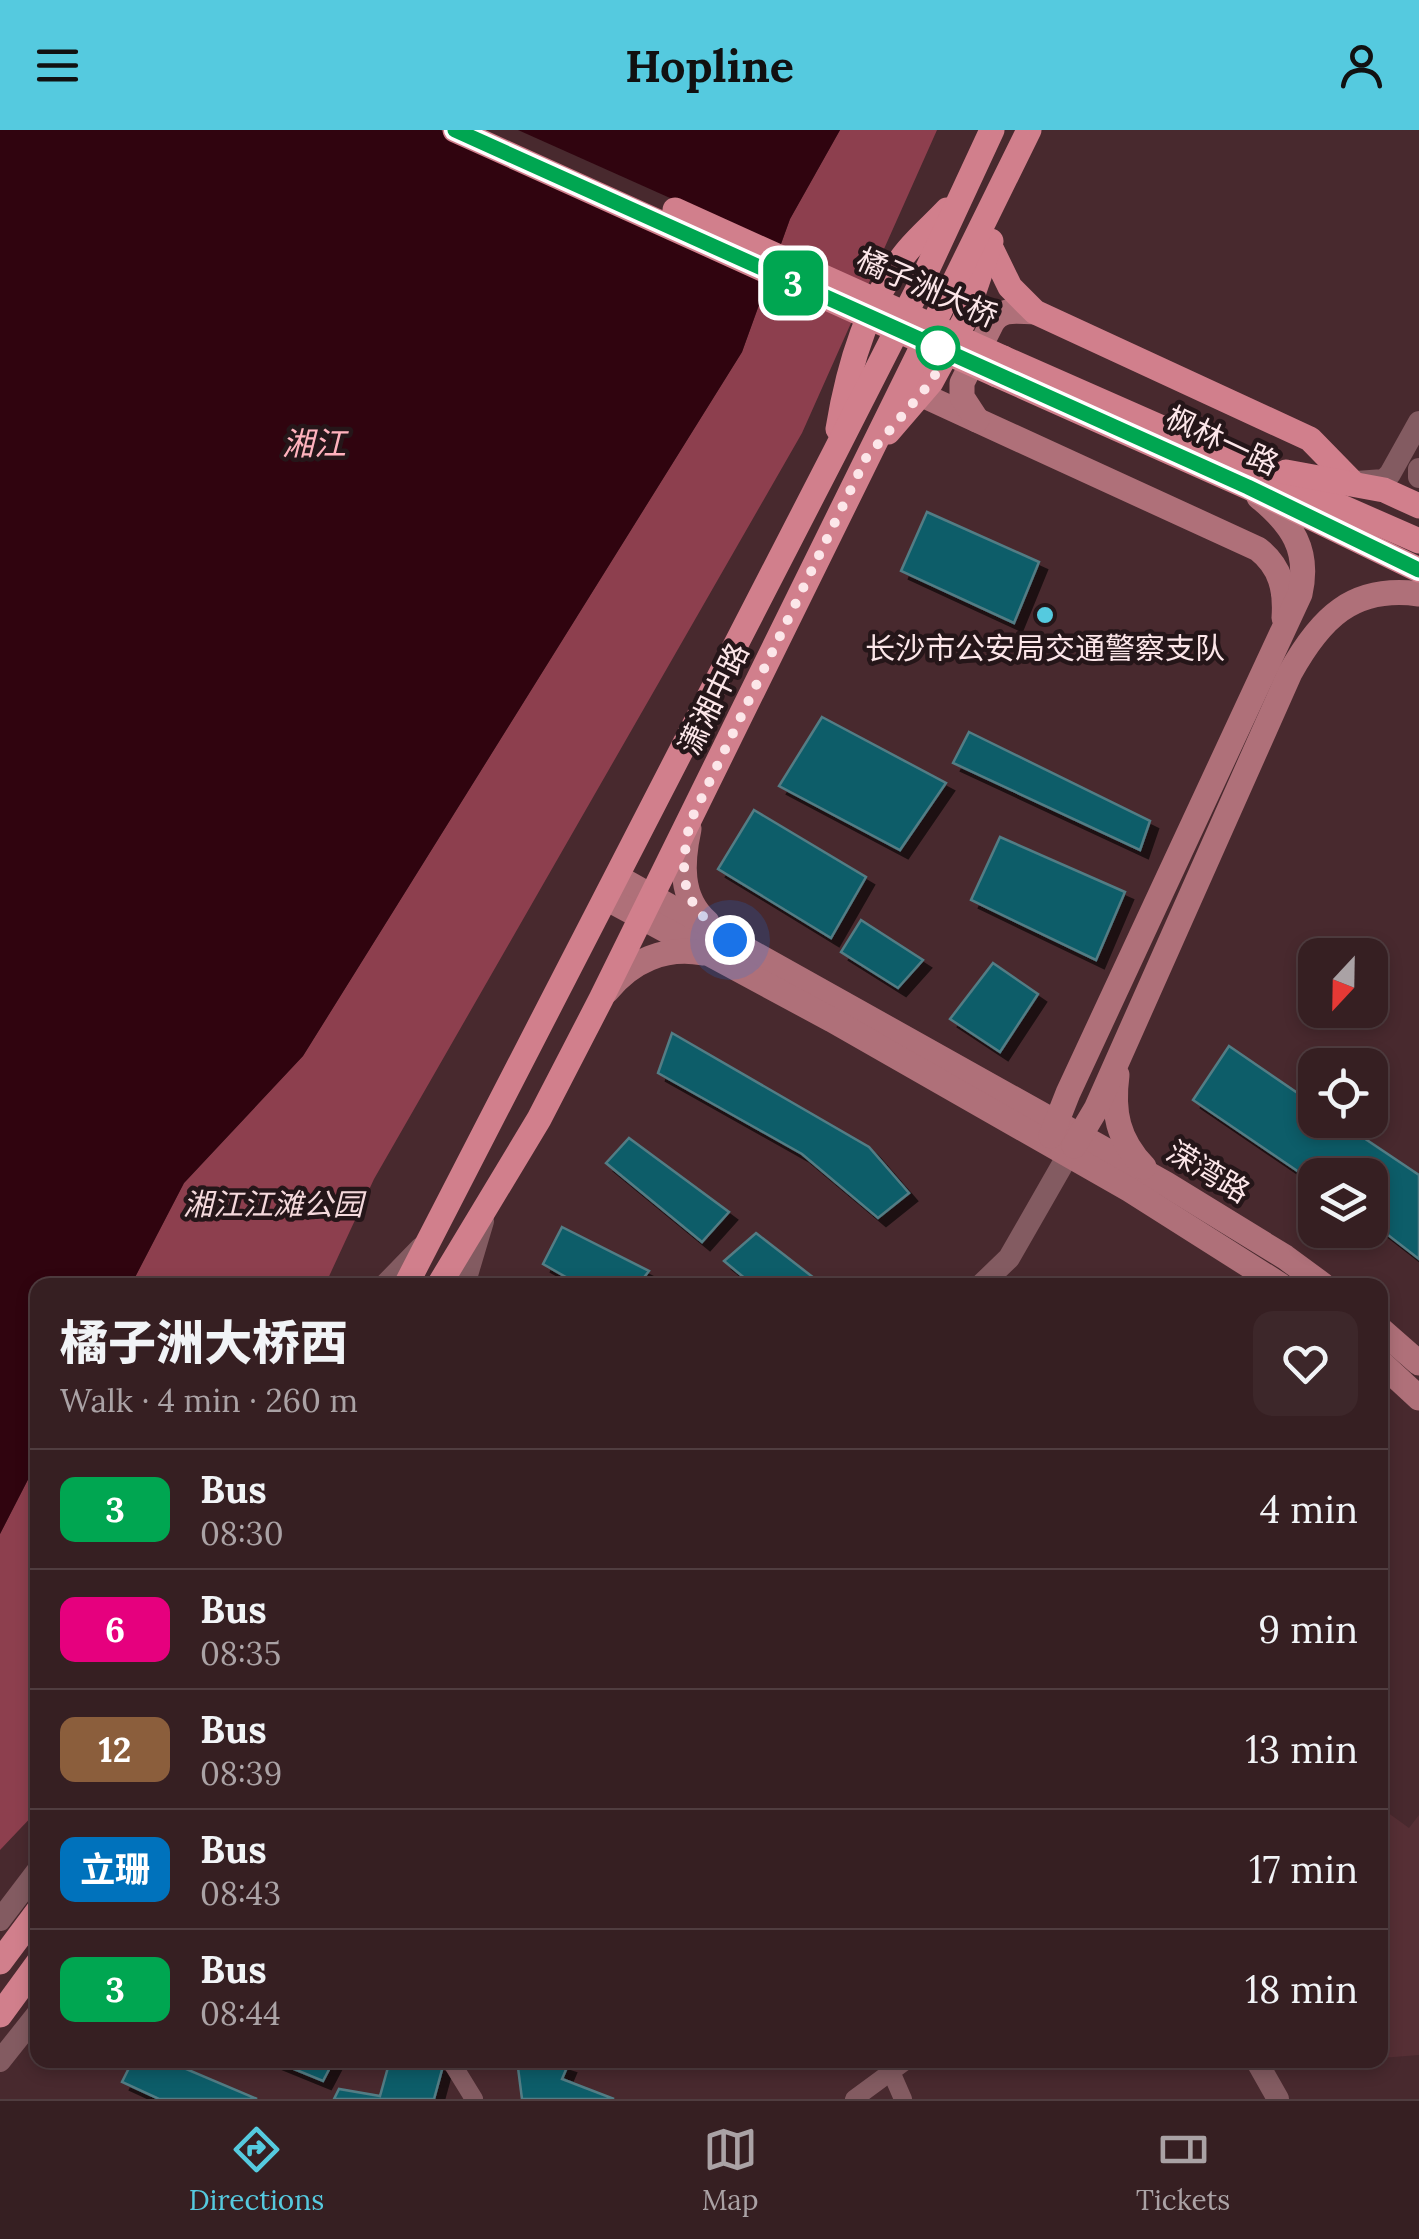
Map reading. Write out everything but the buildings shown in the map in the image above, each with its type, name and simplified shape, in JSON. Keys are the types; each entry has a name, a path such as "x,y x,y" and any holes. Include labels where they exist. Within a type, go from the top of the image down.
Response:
{"main road":[{"name":"橘子洲大桥","path":"455,130 1000,366"},
{"name":"橘子洲大桥","path":"497,130 1000,366"},
{"name":"潇湘中路","path":"410,1278 834,454 992,130"},
{"name":"潇湘中路","path":"443,1278 539,1119 648,907 1028,130"},
{"path":"866,458 931,382 964,321 990,246 1002,181"},
{"path":"990,246 1010,287 1035,312 1310,439 1353,483"},
{"path":"976,420 962,397 962,383 992,324 1006,311 1035,312"},
{"name":"枫林一路","path":"1000,366 1250,477 1419,541"},
{"path":"920,394 1258,549 1270,559 1284,586 1282,630"},
{"name":"枫林一路","path":"1250,477 1419,570"},
{"path":"1250,477 1353,483 1384,490 1419,506"},
{"path":"1063,1139 1081,1064 1300,594 1300,542 1250,477"},
{"path":"1063,1139 1120,1056 1308,639 1326,619 1366,598 1389,593 1419,594"},
{"path":"690,822 683,856 689,898 724,949 1002,1092 1063,1139 1270,1278"},
{"path":"612,888 1063,1139"},
{"path":"601,999 629,968 648,958 685,950 724,949"},
{"path":"1120,1056 1115,1085 1117,1125 1130,1151 1166,1184"},
{"path":"1002,1092 1031,1099 1049,1098 1060,1092 1081,1064"},
{"name":"溁湾路","path":"1063,1139 1166,1184 1313,1278"},
{"path":"1388,1337 1419,1363"},
{"path":"1388,1369 1419,1398"},
{"path":"0,1962 30,1922"},
{"path":"0,2015 30,1974"}],"street":[{"path":"1353,483 1384,480 1419,422"},
{"path":"1419,469 1419,478"},
{"path":"988,1278 1009,1258 1063,1139"},
{"path":"466,1278 485,1211"},
{"path":"392,1278 433,1234"},
{"path":"0,1920 30,1881"},
{"path":"0,2061 30,2024"},
{"path":"0,2069 30,2044"},
{"path":"455,2068 474,2099"},
{"path":"854,2099 886,2068"},
{"path":"889,2068 903,2099"},
{"path":"1261,2068 1278,2099"}],"shaded area":[{"path":"1388,1813 1409,1828 1419,1815 1419,2055 1388,2057"}],"green space":[{"name":"湘江江滩公园","path":"840,130 937,130 802,433 374,1179 328,1278 135,1278 184,1183 303,1056 742,352 790,219"},
{"path":"30,1476 30,1818 0,1850 0,1534"}],"water":[{"name":"湘江","path":"0,130 840,130 790,219 742,352 303,1056 184,1183 135,1278 30,1278 30,1476 0,1534"}],"pier":[{"path":"440,130 518,130 784,249 773,282"}],"bus line":[{"name":"3","path":"455,130 1248,487 1419,570"}],"place":[{"name":"长沙市公安局交通警察支队","path":"1045,615"}],"route":[{"path":"730,940 700,916 689,898 683,856 690,822 866,458 931,382 948,352 938,348"}]}
